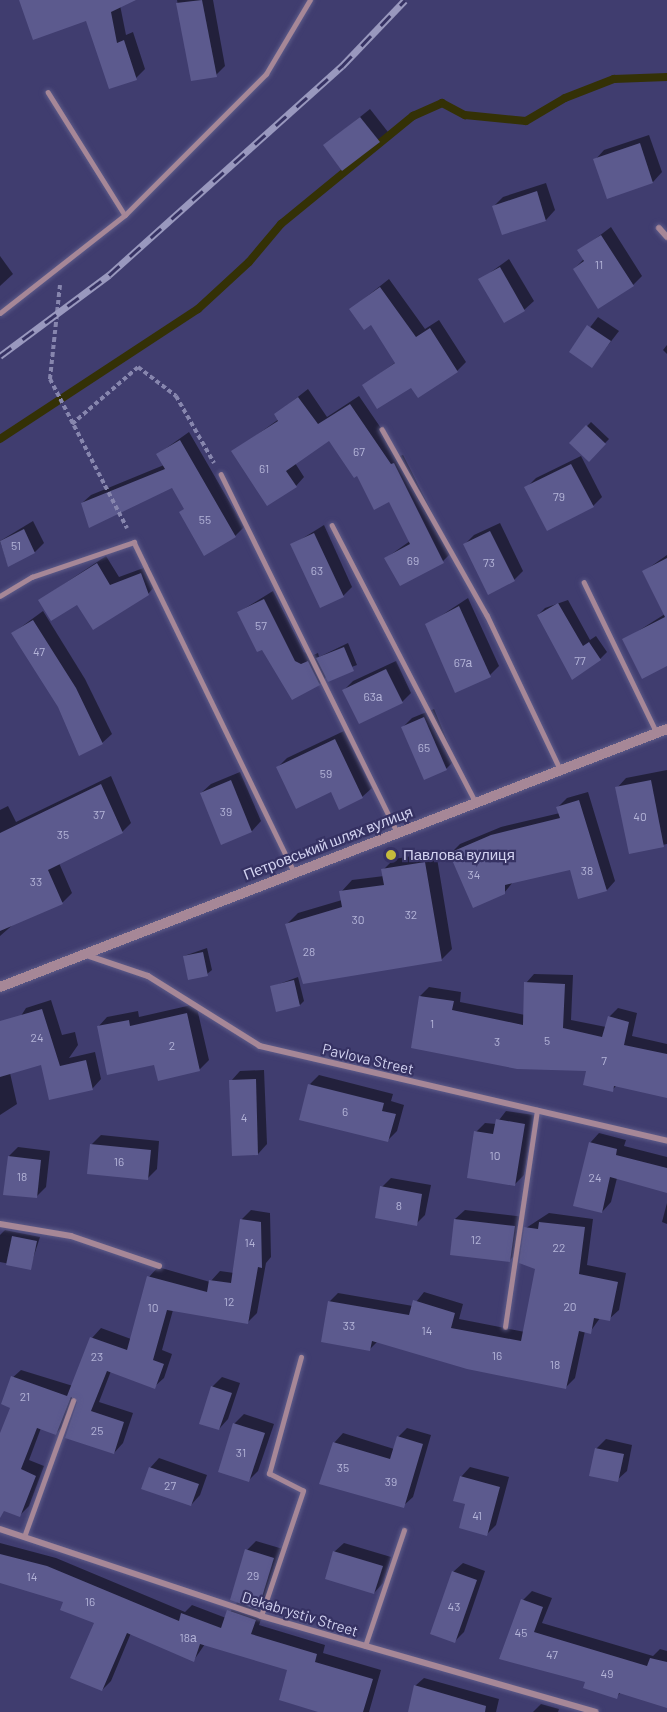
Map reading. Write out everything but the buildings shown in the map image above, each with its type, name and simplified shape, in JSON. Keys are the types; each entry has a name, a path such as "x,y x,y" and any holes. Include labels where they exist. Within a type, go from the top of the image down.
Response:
{"street":[{"path":"659,228 667,237"},
{"name":"Петровський шлях вулиця","path":"0,987 662,731"},
{"name":"Pavlova Street","path":"82,954 148,976 260,1046 667,1141"},
{"path":"0,1224 72,1236 159,1266"},
{"name":"Dekabrystiv Street","path":"0,1529 261,1616 595,1712"}],"lane":[{"path":"0,313 60,269 125,215 266,74 310,0"},
{"path":"48,92 125,215"},
{"path":"382,429 487,615 561,770"},
{"path":"221,474 397,832"},
{"path":"332,525 476,804"},
{"path":"0,596 32,577 134,542 294,872"},
{"path":"584,582 662,731"},
{"path":"505,1328 537,1110"},
{"path":"261,1616 303,1491 269,1474 301,1357"},
{"path":"24,1538 73,1401"},
{"path":"365,1646 404,1530"}],"path":[{"path":"60,269 50,379 134,542"},
{"path":"72,424 138,367 176,396 221,474"}],"waterway":[{"path":"0,439 198,309 249,262 281,224 413,116 442,103 465,115 526,121 565,98 614,79 667,77"}],"railway":[{"path":"0,356 109,275 342,66 405,0"}],"place":[{"name":"Павлова вулиця","path":"391,855"}]}
